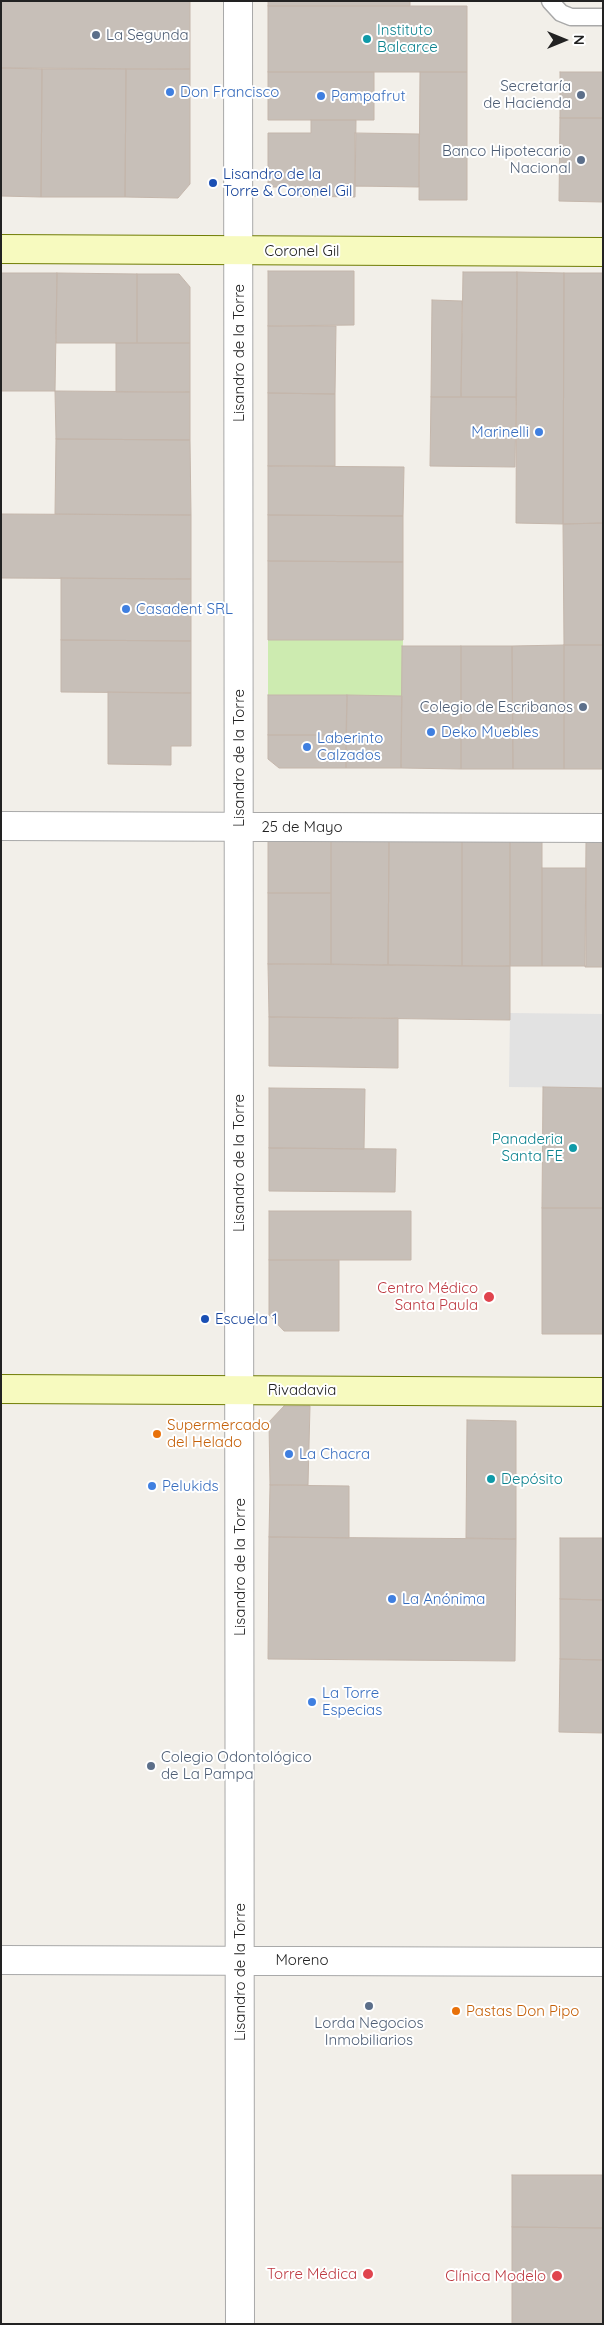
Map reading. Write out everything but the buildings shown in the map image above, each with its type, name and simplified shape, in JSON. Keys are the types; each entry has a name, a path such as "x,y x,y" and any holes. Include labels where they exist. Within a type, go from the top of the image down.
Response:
{"main road":[{"name":"Coronel Gil","path":"1,249 603,252"},
{"name":"Rivadavia","path":"1,1389 603,1392"}],"street":[{"name":"Lisandro de la Torre","path":"238,1 240,2324"},
{"name":"25 de Mayo","path":"1,826 603,828"},
{"name":"Moreno","path":"1,1960 603,1962"}],"lane":[{"path":"550,1 561,13 571,17 603,17"}],"green space":[{"path":"268,640 403,640 402,696 268,695"}],"shaded area":[{"path":"510,1013 603,1014 603,1088 509,1087"}],"place":[{"name":"La Segunda","path":"96,35"},
{"name":"Instituto Balcarce","path":"367,39"},
{"name":"Don Francisco","path":"170,92"},
{"name":"Secretaría de Hacienda","path":"581,95"},
{"name":"Pampafrut","path":"321,96"},
{"name":"Banco Hipotecario Nacional","path":"581,160"},
{"name":"Lisandro de la Torre & Coronel Gil","path":"213,183"},
{"name":"Marinelli","path":"539,432"},
{"name":"Casadent SRL","path":"126,609"},
{"name":"Colegio de Escribanos","path":"583,707"},
{"name":"Deko Muebles","path":"431,732"},
{"name":"Laberinto Calzados","path":"307,747"},
{"name":"Panaderia Santa FE","path":"573,1148"},
{"name":"Centro Médico Santa Paula","path":"489,1297"},
{"name":"Escuela 1","path":"205,1319"},
{"name":"Supermercado del Helado","path":"157,1434"},
{"name":"La Chacra","path":"289,1454"},
{"name":"Depósito","path":"491,1479"},
{"name":"Pelukids","path":"152,1486"},
{"name":"La Anónima","path":"392,1599"},
{"name":"La Torre Especias","path":"312,1702"},
{"name":"Colegio Odontológico de La Pampa","path":"151,1766"},
{"name":"Lorda Negocios Inmobiliarios","path":"369,2006"},
{"name":"Pastas Don Pipo","path":"456,2011"},
{"name":"Torre Médica","path":"368,2274"},
{"name":"Clínica Modelo","path":"557,2276"}]}
